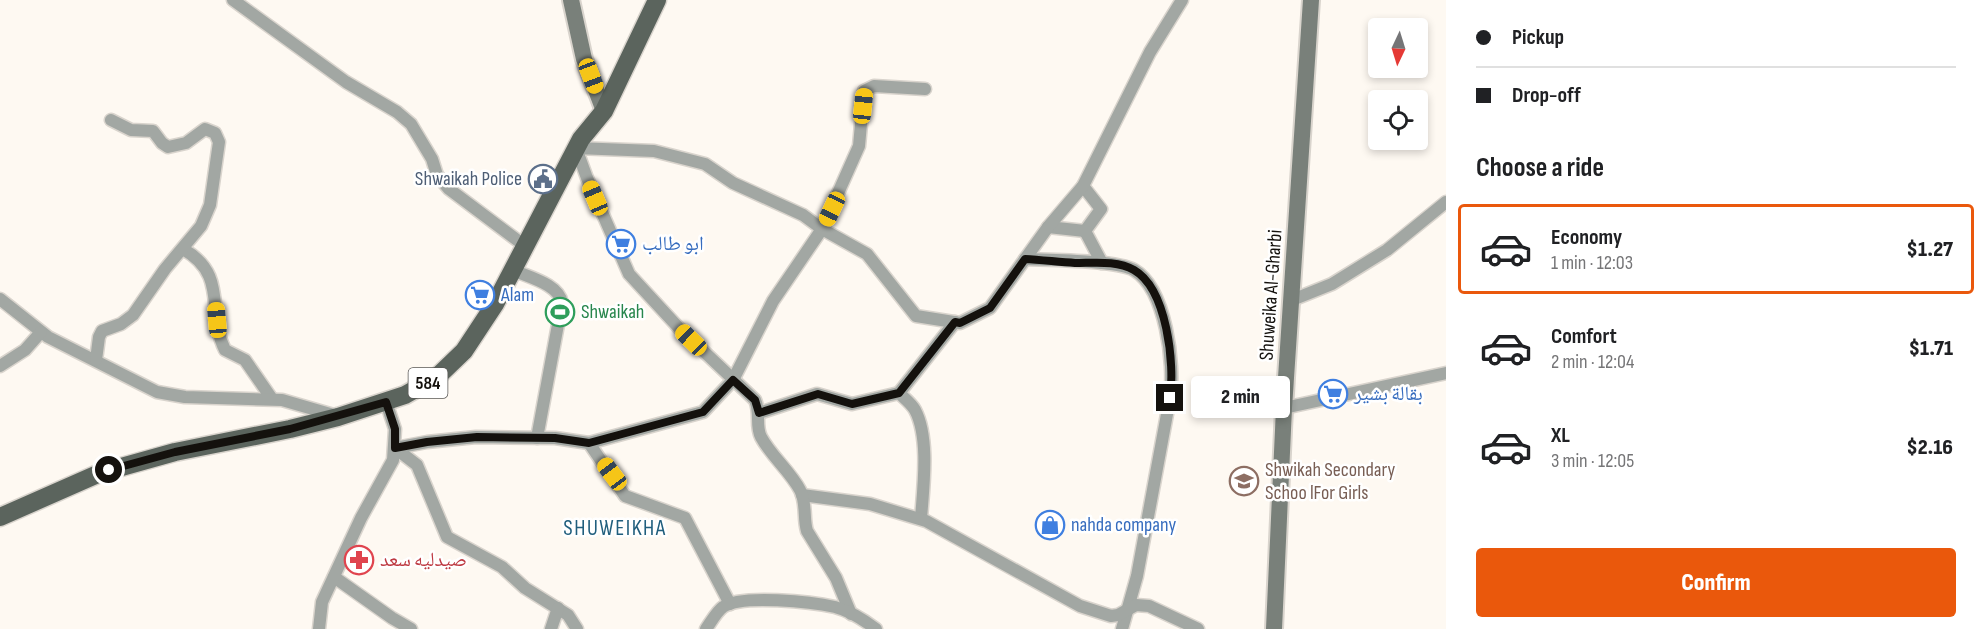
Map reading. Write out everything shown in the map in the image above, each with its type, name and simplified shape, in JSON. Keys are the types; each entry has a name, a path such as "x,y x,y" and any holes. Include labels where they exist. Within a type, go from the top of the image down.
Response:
{"main road":[{"name":"584","path":"0,517 100,472 175,452 338,417 386,402 423,387 458,359 495,304 576,148 604,111 657,0"}],"street":[{"path":"234,0 319,63 411,124 432,159 437,176 449,189 525,246"},
{"path":"571,0 584,58 604,111"},
{"path":"851,614 836,578 807,531 802,495 762,440 755,400 655,304 628,274 576,148 654,151 705,164 733,183 803,215 822,229 867,254 916,316 960,323 990,308 1048,227 1083,186 1150,52 1182,0"},
{"name":"Shuweika Al-Gharbi","path":"1274,629 1284,408 1311,0"},
{"path":"395,448 460,438 537,438 589,443 703,412 733,380 772,302 822,229 859,146 864,91 874,86 925,89"},
{"path":"96,360 102,331 122,324 133,315 156,281 201,226 210,205 218,136 211,130 203,130 186,143 168,147 154,132 131,130 111,120"},
{"path":"1083,186 1101,208 1085,231"},
{"path":"1292,300 1332,284 1387,250 1446,202"},
{"path":"1048,227 1085,231"},
{"path":"1085,231 1102,263"},
{"path":"183,249 198,260 213,283 217,320 225,350 245,360 272,399"},
{"path":"1025,259 1113,263 1134,270 1150,287 1168,339 1172,361 1170,398 1137,576 1122,629"},
{"path":"513,270 554,289 561,297 562,303 537,438"},
{"path":"0,299 41,332 157,392 173,396 272,399 299,404 338,417"},
{"path":"759,413 818,394 852,404 899,393 955,322"},
{"path":"0,366 25,350 41,332"},
{"path":"1284,408 1446,373"},
{"path":"899,393 914,407 921,425 923,478 921,519"},
{"path":"320,629 322,602 361,518 389,470 395,448 395,429 386,402"},
{"path":"589,443 625,496 685,518 730,604"},
{"path":"395,448 417,465 447,537 502,567 525,588 572,619 577,629"},
{"path":"802,495 870,504 921,519 1080,606 1111,616 1118,615 1136,605 1149,606 1198,629"},
{"path":"334,577 387,615 411,629"},
{"path":"706,629 723,607 742,600 834,607 876,629"},
{"path":"552,629 558,608"}],"place":[{"name":"Shwaikah Police","path":"543,179"},
{"name":"ابو طالب","path":"621,244"},
{"name":"Alam","path":"480,295"},
{"name":"Shwaikah","path":"560,312"},
{"name":"بقالة بشير","path":"1333,394"},
{"name":"Shwikah Secondary Schoo lFor Girls","path":"1244,481"},
{"name":"nahda company","path":"1050,525"},
{"name":"صيدليه سعد","path":"359,560"}],"district":[{"name":"SHUWEIKHA","path":"615,528"}],"route":[{"path":"109,470 175,452 267,435 386,402 395,429 395,448 477,437 555,438 589,443 703,412 733,380 755,400 759,413 818,394 852,404 899,393 955,322 960,323 990,308 1025,259 1113,263 1134,270 1155,296 1168,339 1173,375 1170,398"}]}
